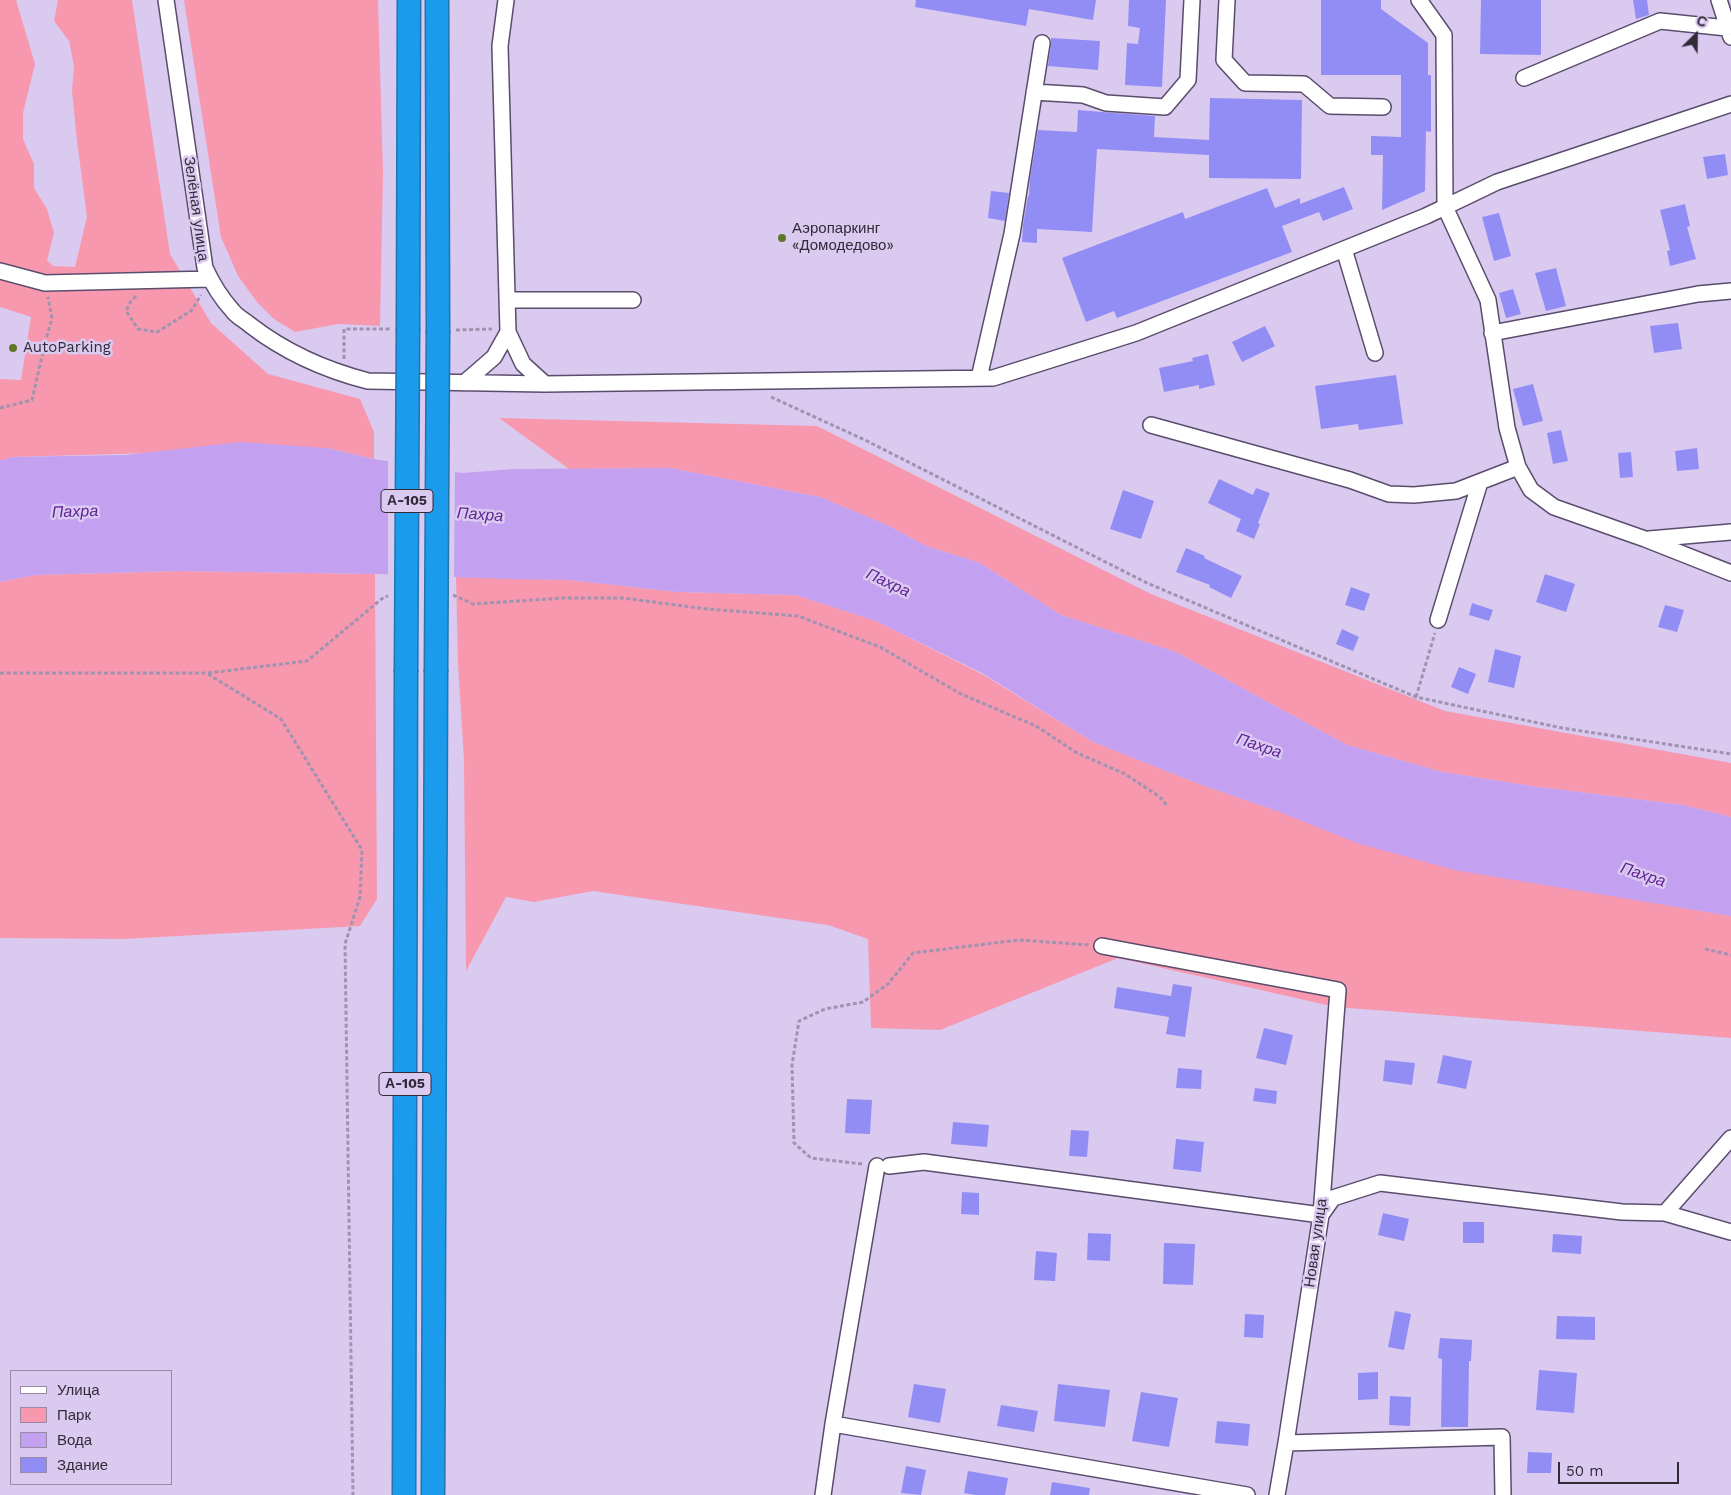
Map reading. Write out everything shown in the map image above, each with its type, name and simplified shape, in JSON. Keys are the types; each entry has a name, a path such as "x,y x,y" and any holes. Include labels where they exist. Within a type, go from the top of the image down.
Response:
{"highway":[{"name":"А-105","path":"404,1495 409,0"},
{"name":"А-105","path":"433,1495 438,330 437,0"}],"street":[{"name":"Зелёная улица","path":"166,0 205,268 210,279 232,312 260,333 302,358 343,375 368,381 545,384 993,378 1136,333 1426,216 1497,182 1731,104"},
{"path":"506,0 500,46 508,330 523,364 545,384"},
{"path":"1034,92 1083,95 1106,103 1165,107 1188,80 1192,0"},
{"path":"1227,0 1224,60 1245,83 1304,84 1330,106 1383,107"},
{"path":"1419,0 1444,35 1445,207 1488,300 1508,428 1518,467 1532,490 1554,507 1645,539 1731,573"},
{"path":"1524,78 1660,21 1729,33 1719,0"},
{"path":"979,378 1012,234 1042,43"},
{"path":"1344,249 1375,353"},
{"path":"0,272 45,283 210,279"},
{"path":"1492,333 1698,294 1731,291"},
{"path":"506,300 633,300"},
{"path":"464,383 494,357 508,330"},
{"path":"1151,425 1350,480 1389,494 1414,496 1456,491 1518,467"},
{"path":"1438,620 1480,482"},
{"path":"1645,539 1731,532"},
{"name":"Новая улица","path":"1102,946 1338,990 1321,1215 1286,1443 1276,1495"},
{"path":"1665,1213 1731,1138"},
{"path":"823,1495 833,1424 883,1166 924,1162 1321,1215 1333,1198 1380,1183 1622,1212 1665,1213 1731,1232"},
{"path":"833,1424 1247,1495"},
{"path":"1286,1443 1502,1437 1503,1495"}],"path":[{"path":"152,280 131,301 126,311 138,329 157,332 190,311 210,279"},
{"path":"0,408 32,400 52,318 45,283"},
{"path":"343,375 344,329 408,329"},
{"path":"438,330 508,330"},
{"path":"737,381 864,440 1147,583 1416,697 1562,728 1731,754"},
{"path":"0,673 208,673 307,661 384,597 391,594"},
{"path":"450,594 474,604 563,598 623,598 707,609 798,616 880,647 961,694 1036,726 1077,753 1125,774 1157,794 1166,805"},
{"path":"1416,697 1438,620"},
{"path":"208,673 281,719 362,850 360,898 345,944 353,1495"},
{"path":"883,1166 811,1158 794,1142 792,1065 799,1021 825,1009 863,1002 888,984 912,953 1019,940 1102,946"},
{"path":"1705,949 1731,955"}],"green space":[{"path":"0,0 16,0 35,64 23,113 23,139 34,164 34,188 47,209 54,233 47,260 53,266 75,267 87,217 72,91 74,66 69,41 54,21 58,0 132,0 170,254 211,323 268,374 360,399 374,432 374,459 327,448 12,457 0,461 0,379 21,380 31,317 0,307"},
{"path":"184,0 378,0 383,172 380,326 338,324 295,332 274,319 257,302 238,276 221,237"},
{"path":"499,418 817,426 1151,594 1445,711 1731,763 1731,817 1683,805 1531,786 1442,772 1347,745 1176,652 1061,615 980,563 926,546 887,525 820,497 670,468 569,469"},
{"path":"177,571 375,574 377,899 360,926 124,939 0,938 0,582 35,575"},
{"path":"456,577 570,580 678,592 796,595 876,621 982,674 1093,742 1202,785 1277,811 1655,903 1731,916 1731,1038 1336,1007 1118,958 940,1030 871,1028 868,939 828,925 593,891 534,902 506,897 466,971 464,761 458,664"}],"water":[{"name":"Пахра","path":"240,442 327,448 374,459 462,473 514,469 670,468 820,497 887,525 926,546 980,563 1061,615 1176,652 1347,745 1442,772 1531,786 1683,805 1731,817 1731,916 1454,870 1357,843 1093,742 982,673 876,621 796,595 678,592 570,580 375,574 177,571 35,575 0,582 0,461 12,457 126,455"}],"pier":[{"path":"388,459 455,470 454,580 388,577"}],"building":[{"path":"916,0 1096,0 1093,20 1029,9 1026,26 915,7"},
{"path":"1129,0 1166,0 1162,87 1125,85 1127,43 1138,44 1140,28 1128,26"},
{"path":"1321,0 1381,0 1381,9 1428,43 1428,75 1431,75 1431,132 1426,131 1425,191 1382,210 1383,155 1371,155 1371,136 1401,137 1401,75 1321,75"},
{"path":"1481,0 1541,0 1541,55 1480,54"},
{"path":"1633,0 1647,0 1649,15 1636,19"},
{"path":"1051,38 1100,41 1098,70 1048,66"},
{"path":"1210,98 1302,100 1301,179 1209,178 1209,155 1097,149 1092,232 1037,229 1037,243 1022,242 1038,130 1077,132 1078,110 1155,116 1154,137 1209,140"},
{"path":"1725,154 1728,175 1707,179 1703,157"},
{"path":"1344,187 1353,209 1323,221 1319,212 1282,226 1292,252 1117,318 1114,311 1086,322 1062,258 1183,212 1185,219 1267,188 1275,208 1300,198 1300,204"},
{"path":"991,191 1009,193 1005,221 988,218"},
{"path":"1685,204 1690,226 1687,227 1696,259 1670,266 1667,251 1670,250 1660,210"},
{"path":"1499,213 1511,256 1494,261 1482,217"},
{"path":"1556,268 1566,306 1546,311 1535,273"},
{"path":"1513,289 1521,314 1506,318 1499,293"},
{"path":"1678,323 1682,349 1654,353 1650,326"},
{"path":"1265,326 1275,346 1242,362 1232,342"},
{"path":"1208,354 1215,385 1199,389 1199,385 1164,392 1159,368 1193,361 1192,358"},
{"path":"1396,375 1403,424 1359,430 1358,424 1321,429 1315,386"},
{"path":"1533,384 1543,421 1523,426 1513,389"},
{"path":"1561,430 1568,461 1553,464 1547,433"},
{"path":"1697,448 1699,469 1677,471 1675,451"},
{"path":"1631,452 1633,477 1620,478 1618,453"},
{"path":"1219,479 1253,495 1256,488 1270,493 1254,539 1236,531 1241,519 1208,503"},
{"path":"1123,490 1154,501 1141,539 1110,529"},
{"path":"1186,548 1242,576 1231,598 1209,587 1210,585 1176,572"},
{"path":"1545,574 1575,584 1566,612 1536,602"},
{"path":"1351,587 1370,594 1364,611 1345,605"},
{"path":"1472,603 1493,610 1489,621 1469,615"},
{"path":"1665,605 1684,610 1677,632 1658,627"},
{"path":"1342,629 1359,637 1353,651 1336,644"},
{"path":"1495,649 1521,656 1514,688 1488,682"},
{"path":"1459,667 1476,674 1468,694 1451,687"},
{"path":"1173,984 1192,987 1185,1037 1166,1034 1169,1017 1114,1008 1117,987 1171,996"},
{"path":"1264,1028 1293,1035 1286,1065 1256,1058"},
{"path":"1443,1055 1472,1061 1466,1089 1437,1083"},
{"path":"1385,1060 1415,1063 1412,1085 1383,1081"},
{"path":"1178,1068 1202,1070 1201,1089 1176,1088"},
{"path":"1255,1088 1277,1091 1276,1104 1253,1101"},
{"path":"847,1099 872,1100 870,1134 845,1133"},
{"path":"953,1122 989,1125 987,1147 951,1144"},
{"path":"1071,1130 1089,1131 1087,1157 1069,1156"},
{"path":"1176,1139 1204,1142 1201,1172 1173,1169"},
{"path":"962,1192 979,1193 979,1215 961,1214"},
{"path":"1383,1213 1409,1219 1404,1241 1378,1235"},
{"path":"1463,1222 1484,1222 1484,1243 1463,1243"},
{"path":"1088,1233 1111,1234 1110,1261 1087,1260"},
{"path":"1553,1234 1582,1236 1581,1254 1552,1252"},
{"path":"1164,1243 1195,1244 1193,1285 1163,1284"},
{"path":"1036,1251 1057,1253 1055,1281 1034,1280"},
{"path":"1395,1311 1411,1314 1404,1350 1388,1347"},
{"path":"1245,1314 1264,1315 1263,1338 1244,1337"},
{"path":"1557,1316 1595,1317 1595,1340 1556,1339"},
{"path":"1440,1338 1472,1340 1471,1361 1469,1361 1468,1427 1441,1427 1442,1359 1438,1358"},
{"path":"1539,1370 1577,1373 1574,1413 1536,1410"},
{"path":"1378,1372 1378,1399 1358,1400 1358,1373"},
{"path":"914,1384 946,1389 940,1423 908,1417"},
{"path":"1058,1384 1110,1390 1105,1427 1054,1421"},
{"path":"1141,1392 1178,1398 1169,1447 1132,1441"},
{"path":"1390,1396 1411,1397 1410,1426 1389,1425"},
{"path":"1001,1405 1038,1411 1034,1432 997,1426"},
{"path":"1217,1421 1250,1424 1248,1446 1215,1443"},
{"path":"1528,1452 1552,1453 1551,1473 1527,1473"},
{"path":"906,1466 926,1470 921,1495 901,1493"},
{"path":"968,1471 1008,1478 1005,1495 964,1493"},
{"path":"1052,1482 1090,1488 1089,1495 1050,1495"}],"place":[{"name":"Аэропаркинг «Домодедово»","path":"782,238"},
{"name":"AutoParking","path":"13,348"}]}
